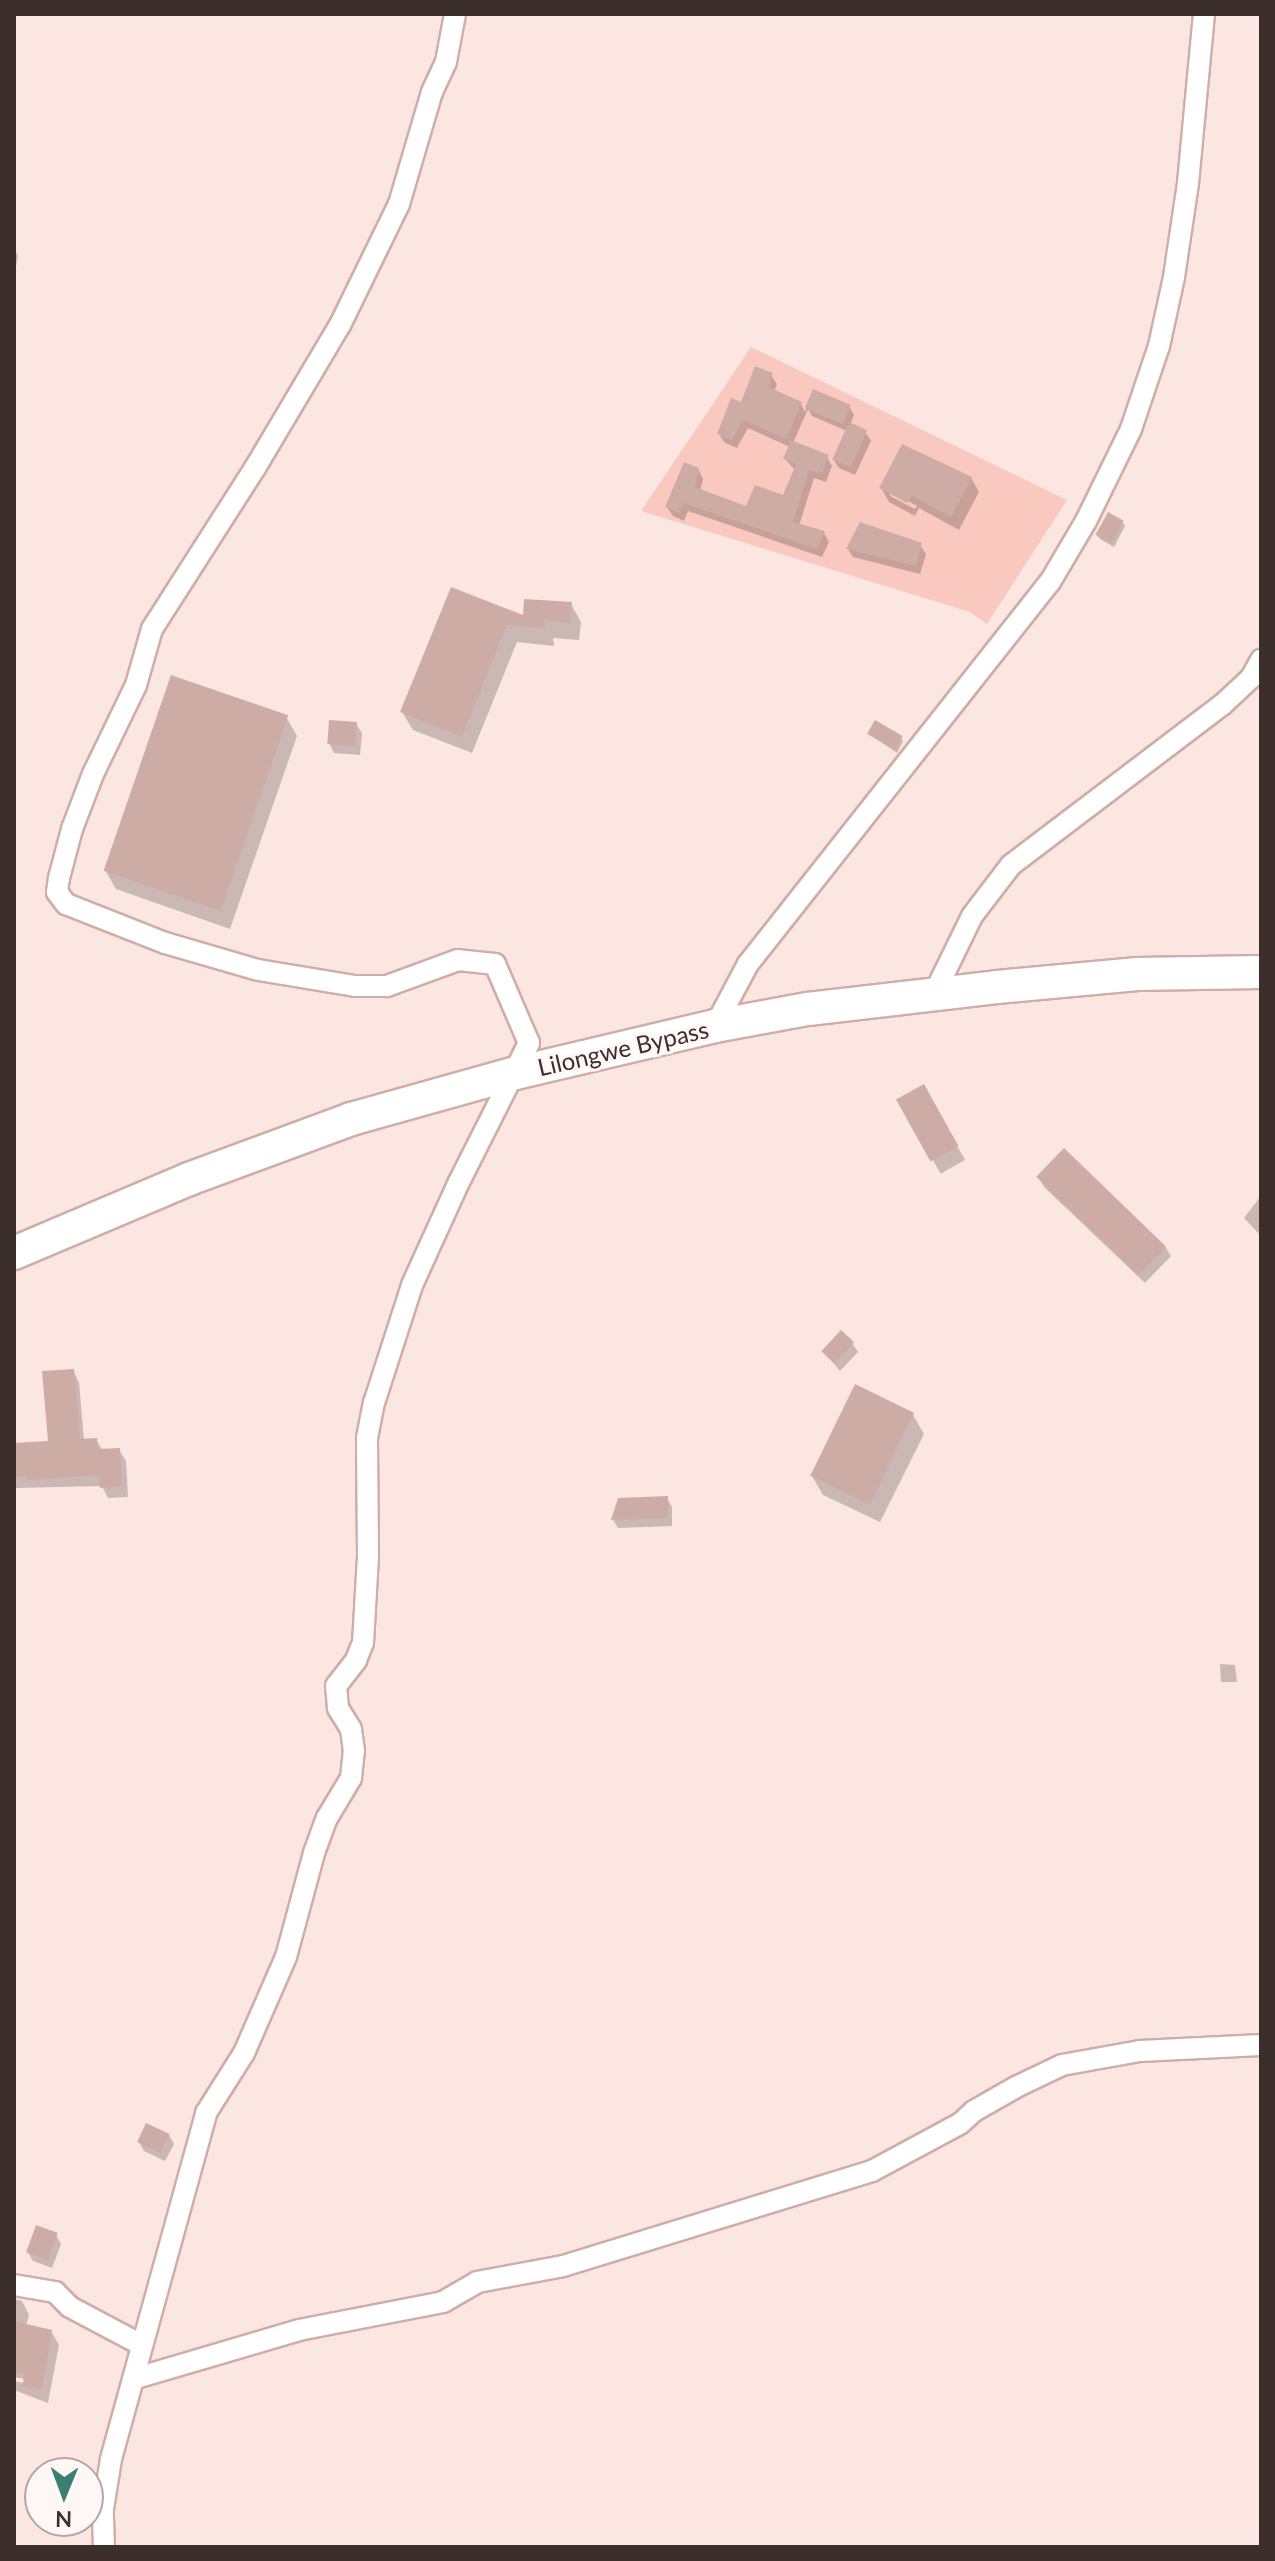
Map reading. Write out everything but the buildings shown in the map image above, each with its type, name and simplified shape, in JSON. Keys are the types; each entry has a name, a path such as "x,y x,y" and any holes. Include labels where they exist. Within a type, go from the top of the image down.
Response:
{"main road":[{"name":"Lilongwe Bypass","path":"14,1253 189,1179 351,1119 516,1073 715,1026 808,1009 934,994 1137,974 1261,972"}],"street":[{"path":"104,2547 103,2509 111,2459 140,2344 206,2113 244,2053 286,1957 314,1853 327,1818 351,1778 354,1751 351,1729 338,1708 336,1686 356,1660 363,1643 368,1555 367,1438 392,1339 443,1214 529,1043 495,964 458,960 387,986 258,970 165,943 66,904 57,892 72,829 93,774 136,685 152,629 255,468 340,325 399,204 432,92 446,62 455,14"},
{"path":"715,1026 748,964 1050,582 1086,521 1131,429 1159,346 1174,277 1188,183 1204,14"},
{"path":"934,994 972,916 1011,865 1222,705 1251,678 1261,660"},
{"path":"133,2379 299,2330 443,2302 477,2282 563,2266 872,2171 961,2123 974,2111 1016,2087 1062,2065 1140,2051 1261,2045"},
{"path":"14,2285 55,2292 70,2307 140,2344"}],"shaded area":[{"path":"751,347 1067,500 987,624 970,612 641,511"}]}
